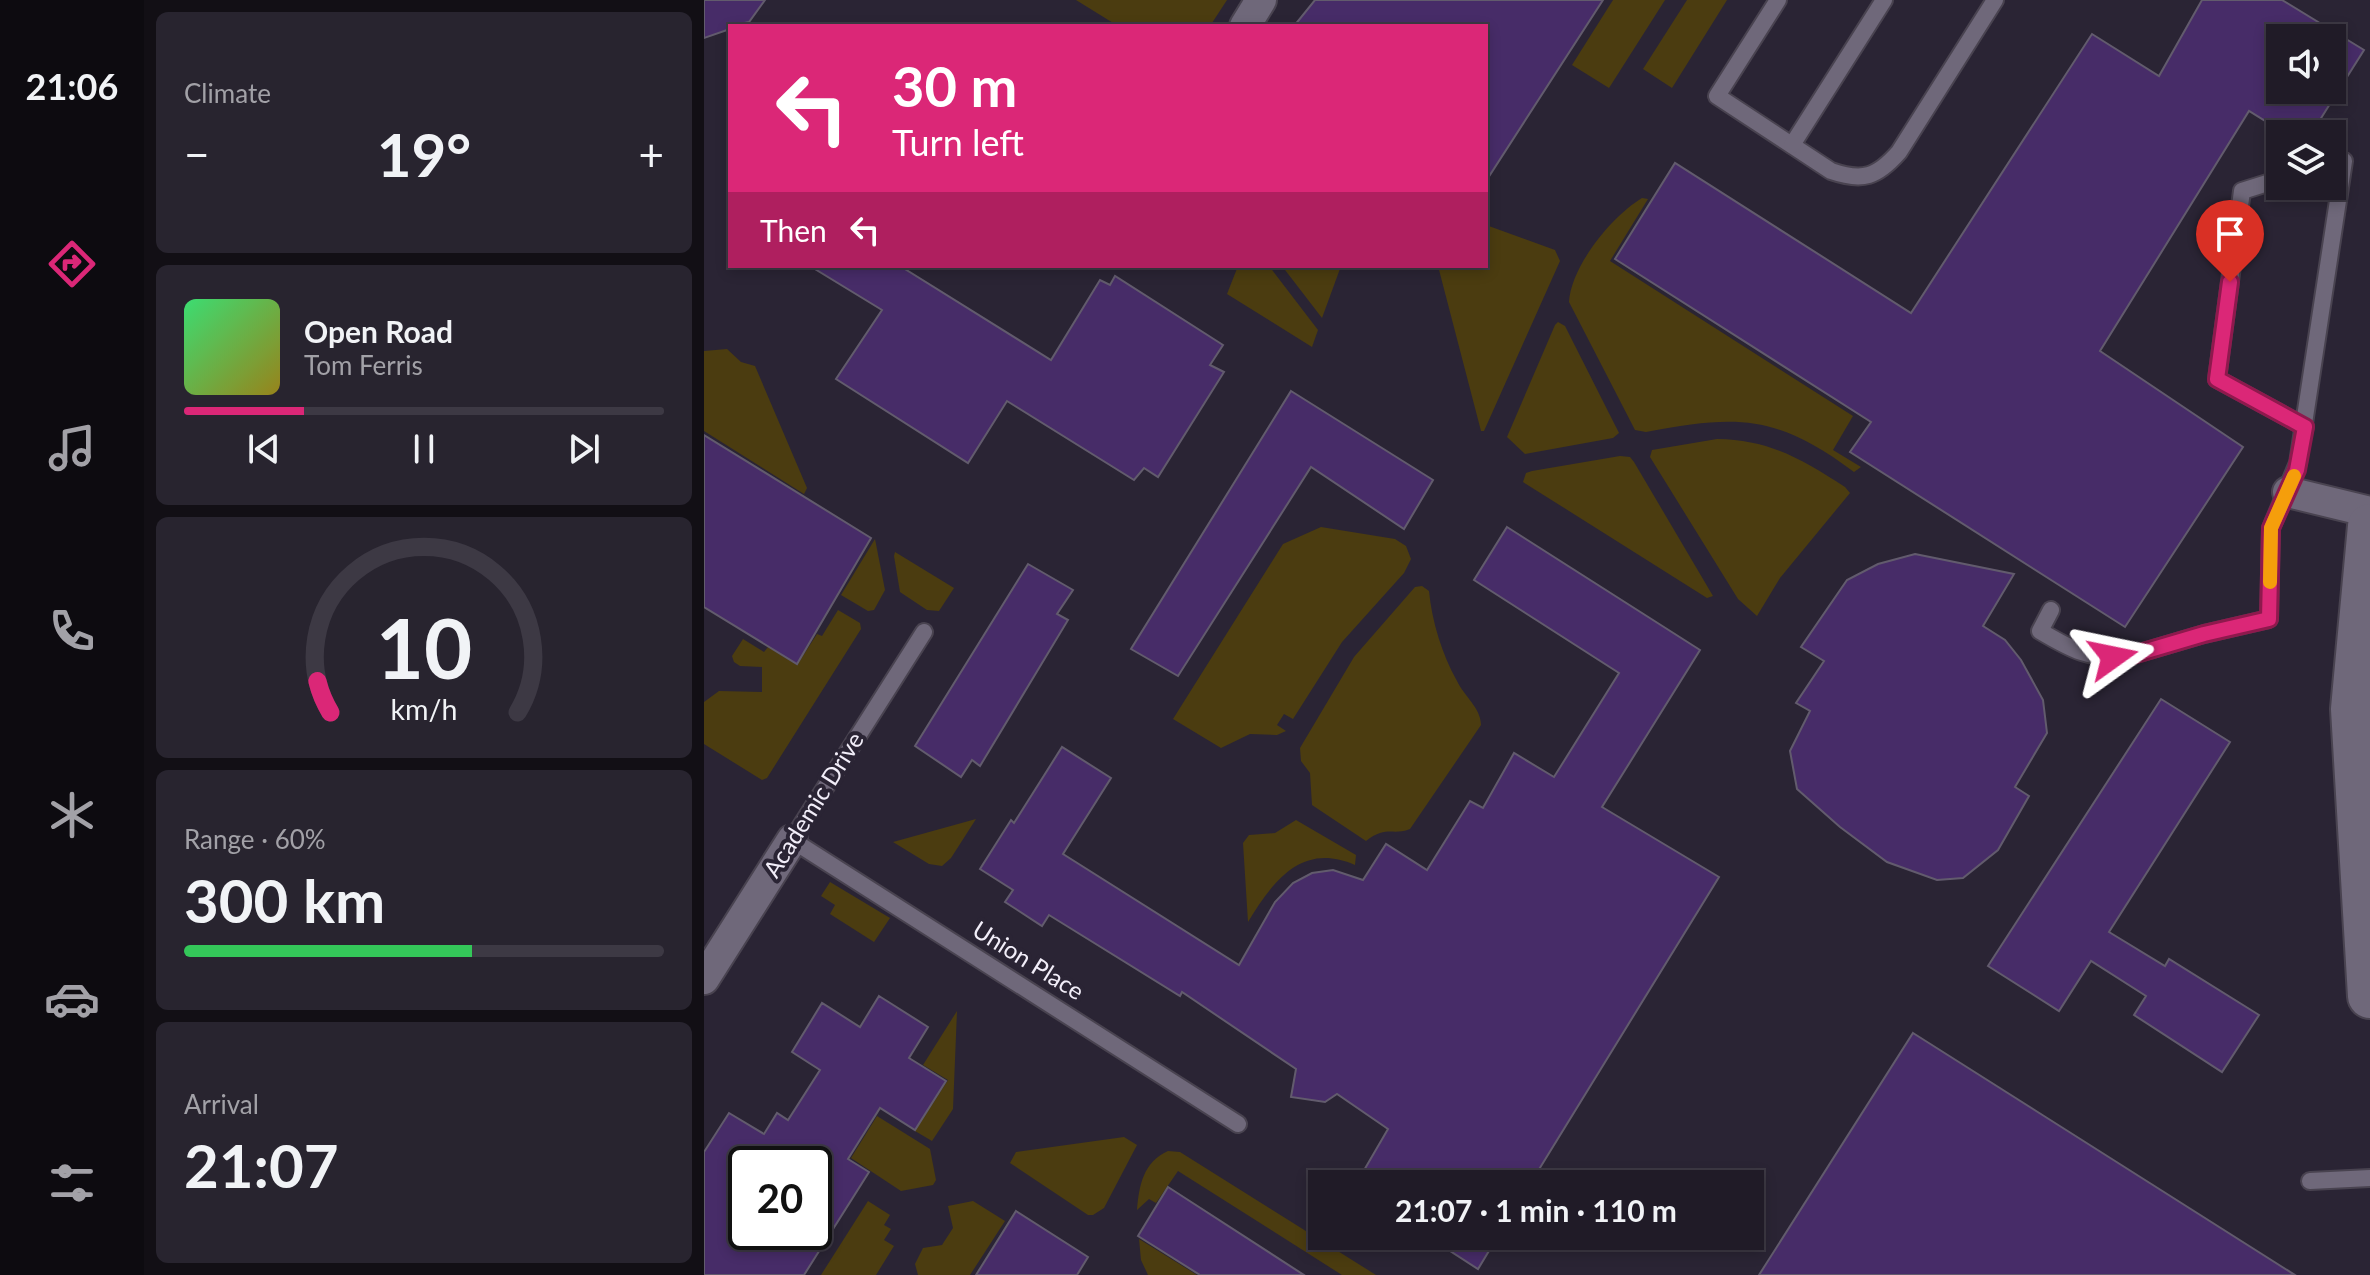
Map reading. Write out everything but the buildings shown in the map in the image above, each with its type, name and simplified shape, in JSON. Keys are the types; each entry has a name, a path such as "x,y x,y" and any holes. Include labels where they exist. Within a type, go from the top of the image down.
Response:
{"street":[{"path":"1246,24 1261,0"},
{"path":"2288,492 2370,512"},
{"path":"2370,526 2353,709 2370,996"},
{"name":"Academic Drive","path":"704,979 792,840"}],"lane":[{"path":"1778,0 1717,96 1831,171 1846,176 1874,174 1887,166 1899,152 1995,0"},
{"path":"1792,145 1884,0"},
{"path":"2266,183 2242,191 2217,379 2305,427"},
{"path":"2051,610 2040,631 2072,651 2113,657 2126,657 2269,619 2271,528 2297,470 2338,200"},
{"name":"Academic Drive","path":"792,840 924,632"},
{"name":"Union Place","path":"792,840 1238,1124"},
{"path":"2310,1181 2370,1178"}],"shaded area":[{"path":"1076,0 1227,0 1211,24 1115,24"},
{"path":"1613,0 1665,0 1609,88 1572,65"},
{"path":"1687,0 1727,0 1672,88 1643,69"},
{"path":"1642,198 1648,199 1610,261 1853,416 1833,450 1861,467 1854,472 1802,439 1755,424 1706,423 1646,432 1635,430 1569,302 1577,273 1595,243 1618,217"},
{"path":"1488,226 1555,250 1560,261 1484,431 1481,431 1439,268 1488,268"},
{"path":"1237,268 1271,268 1318,330 1312,347 1227,294"},
{"path":"1284,268 1340,268 1322,318"},
{"path":"1558,322 1565,326 1619,433 1613,438 1525,454 1507,437"},
{"path":"727,349 741,362 755,366 807,488 804,494 704,431 704,351"},
{"path":"1717,439 1753,443 1785,453 1829,477 1850,493 1780,578 1757,616 1738,599 1650,457 1652,450"},
{"path":"1620,456 1630,457 1634,462 1713,596 1707,598 1523,482 1526,473 1532,471"},
{"path":"1321,527 1395,539 1406,546 1411,559 1404,573 1342,642 1293,719 1284,714 1277,725 1286,731 1277,735 1250,734 1221,748 1173,719 1283,544"},
{"path":"875,539 885,590 874,610 868,611 841,595"},
{"path":"895,552 954,588 939,611 927,610 900,592"},
{"path":"1422,586 1429,591 1435,626 1447,660 1478,713 1481,725 1410,829 1379,833 1366,841 1312,805 1310,773 1301,761 1300,748 1354,657 1415,587"},
{"path":"838,610 860,623 861,629 767,778 762,780 704,744 704,702 719,691 762,692 762,667 740,666 734,662 732,656 743,639 764,652 768,647 797,665 817,634 822,636"},
{"path":"976,819 951,858 942,866 929,864 893,842"},
{"path":"1296,820 1356,855 1355,865 1319,858 1304,862 1278,880 1248,922 1243,843 1249,835 1275,833"},
{"path":"830,882 890,918 874,942 830,914 835,905 821,896"},
{"path":"957,1011 953,1109 932,1141 915,1131 948,1080 923,1065"},
{"path":"877,1116 930,1149 936,1180 933,1185 901,1191 851,1158"},
{"path":"1124,1137 1137,1145 1104,1208 1093,1215 1088,1215 1010,1163 1016,1152"},
{"path":"1168,1151 1180,1152 1308,1232 1308,1250 1336,1250 1376,1275 1342,1275 1178,1171 1156,1203 1149,1199 1137,1210 1144,1176"},
{"path":"868,1201 890,1215 884,1225 891,1229 884,1240 894,1246 876,1275 821,1275"},
{"path":"973,1201 1005,1221 970,1275 918,1275 915,1264 923,1248 942,1245 953,1228 948,1206"},
{"path":"1139,1239 1197,1275 1148,1275 1141,1260"}],"slow traffic":[{"path":"2270,582 2271,528 2294,476"}],"route":[{"path":"2113,657 2126,657 2269,619 2271,528 2297,470 2305,427 2217,379 2230,282"}]}
